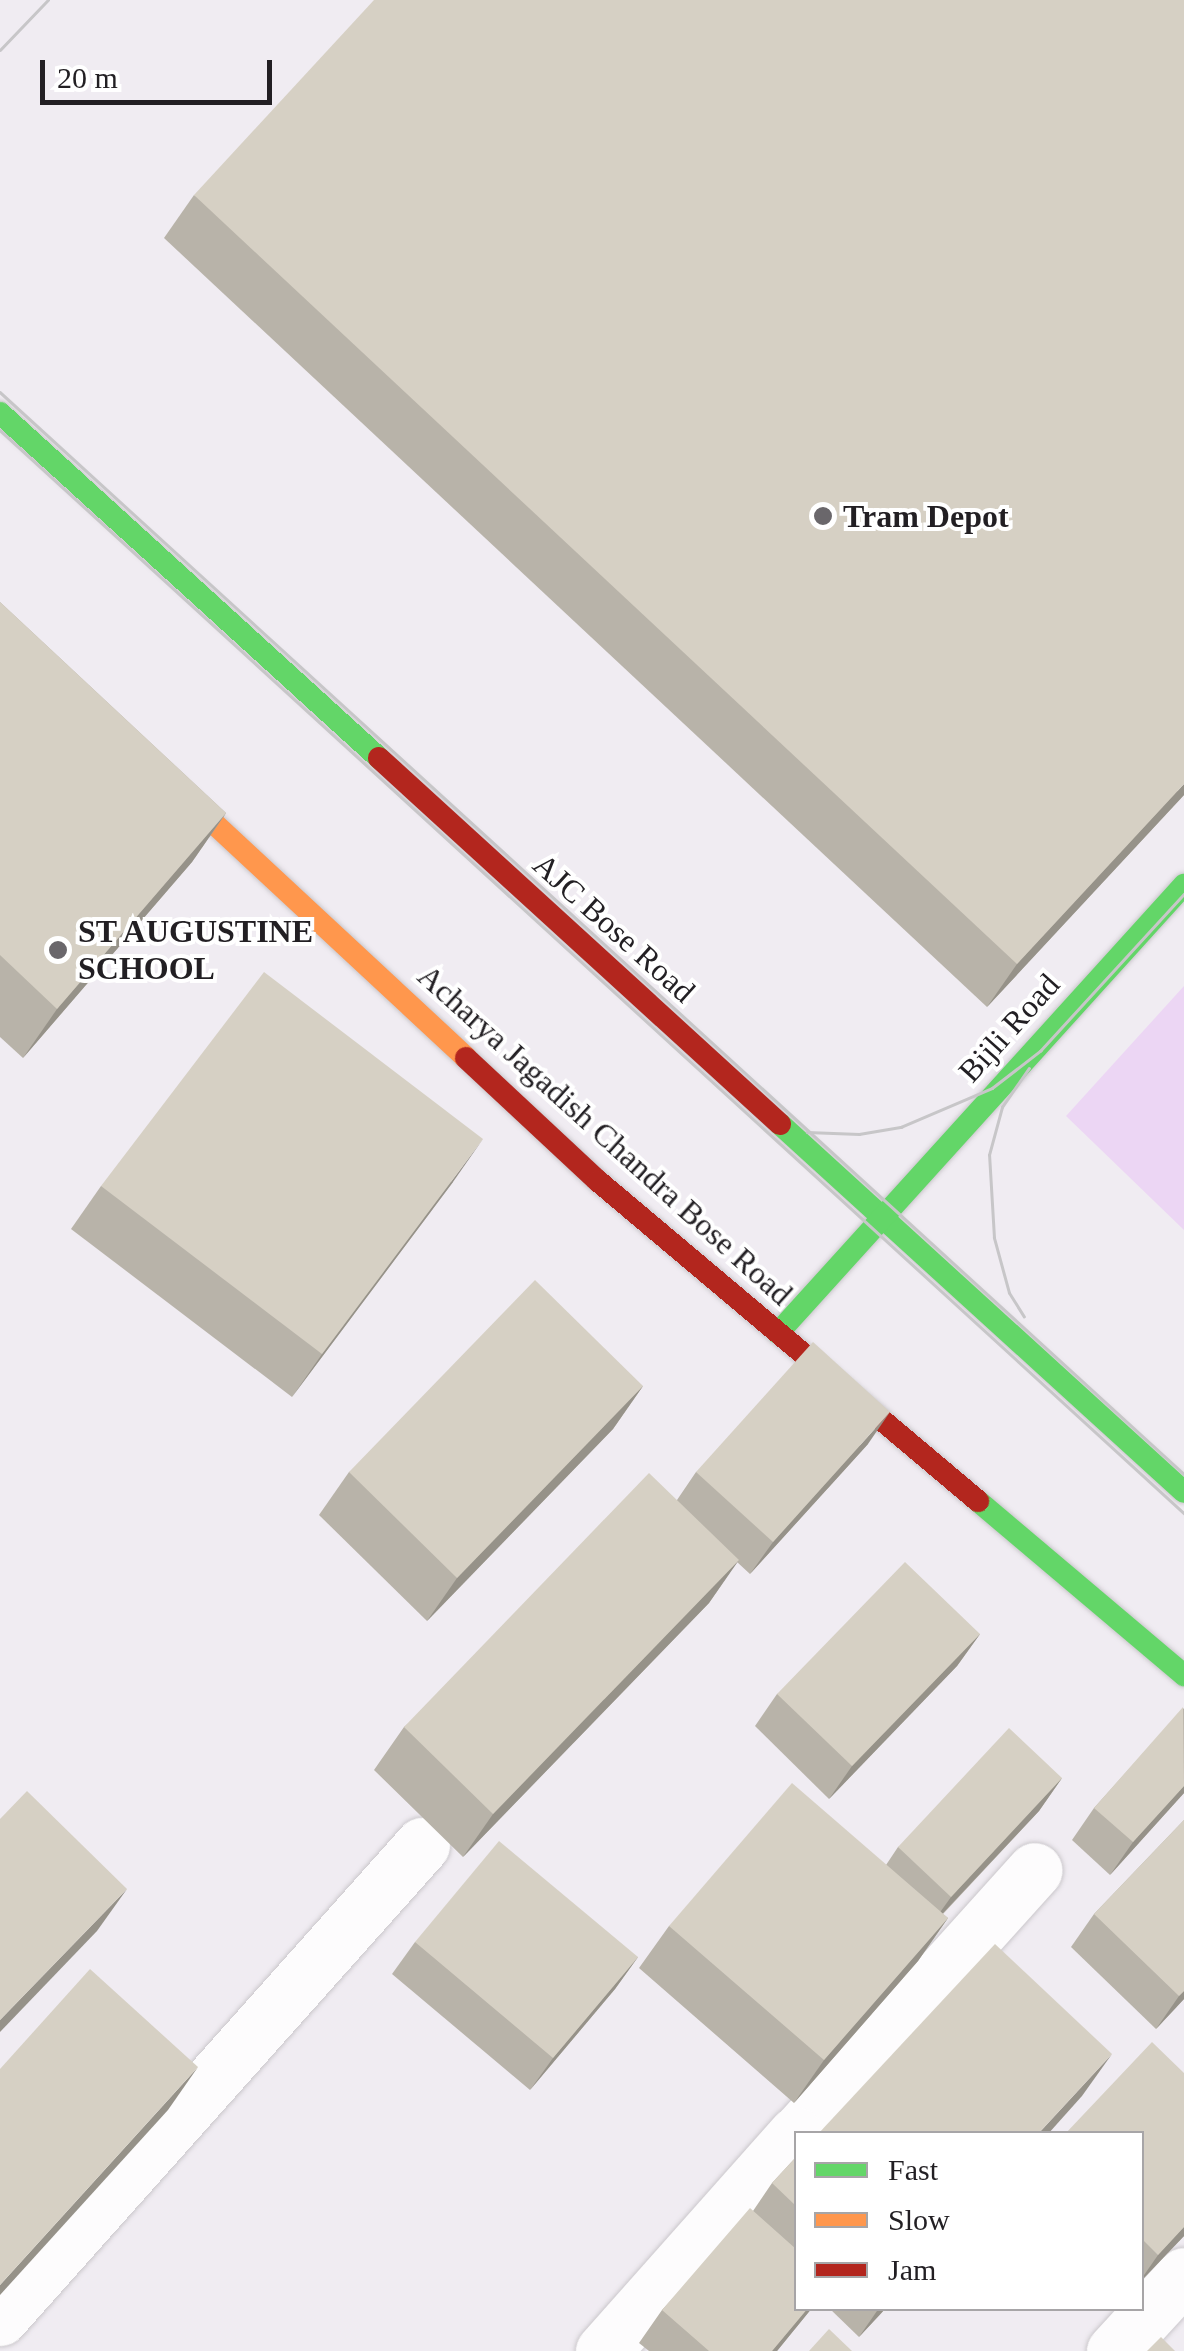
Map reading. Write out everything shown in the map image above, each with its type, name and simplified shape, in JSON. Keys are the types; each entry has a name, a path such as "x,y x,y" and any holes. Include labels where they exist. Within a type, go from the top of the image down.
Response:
{"main road":[{"name":"AJC Bose Road","path":"0,413 1184,1492"},
{"name":"Acharya Jagadish Chandra Bose Road","path":"146,760 598,1181 1184,1676"},
{"name":"Bijli Road","path":"778,1333 1184,885"}],"street":[{"path":"0,2318 422,1845"},
{"path":"800,2131 1035,1870"},
{"path":"609,2349 794,2137"},
{"path":"1114,2351 1184,2276"}],"shaded area":[{"path":"1184,986 1184,1230 1066,1116"}],"building":[{"name":"Tram Depot","path":"374,0 1184,0 1184,784 1017,964 194,195"},
{"name":"ST AUGUSTINE SCHOOL","path":"0,602 226,813 57,1009 0,955"},
{"path":"264,972 483,1139 322,1354 101,1186"},
{"path":"535,1280 643,1386 457,1578 349,1472"},
{"path":"813,1342 890,1412 773,1542 696,1472"},
{"path":"649,1473 739,1560 493,1814 404,1727"},
{"path":"905,1562 980,1634 852,1766 777,1694"},
{"path":"1183,1707 1184,1786 1133,1842 1094,1808"},
{"path":"1009,1728 1062,1778 951,1897 898,1847"},
{"path":"792,1783 948,1918 824,2060 669,1926"},
{"path":"27,1791 127,1889 0,2020 0,1819"},
{"path":"1184,1820 1184,1991 1179,1996 1094,1914"},
{"path":"499,1841 638,1957 553,2058 415,1942"},
{"path":"995,1944 1112,2054 1041,2131 821,2131"},
{"path":"90,1969 198,2067 0,2285 0,2069"},
{"path":"1152,2042 1184,2073 1184,2227 1158,2255 1144,2241 1144,2131 1068,2131"},
{"path":"794,2159 794,2204 772,2183"},
{"path":"750,2208 794,2247 794,2311 805,2311 772,2351 709,2351 662,2310"},
{"path":"829,2329 852,2351 809,2351"},
{"path":"1161,2337 1175,2351 1147,2351"}],"tram line":[{"path":"0,50 48,0"},
{"path":"0,392 1184,1474"},
{"path":"0,430 1184,1513"},
{"path":"807,1132 859,1134 901,1127 992,1088 1040,1051 1184,894"},
{"path":"1024,1317 1009,1293 994,1238 989,1155 1002,1107 1029,1068"}],"traffic: fast":[{"path":"0,413 379,758"},
{"path":"778,1333 1184,885"},
{"path":"780,1124 1184,1492"},
{"path":"978,1501 1184,1675"}],"traffic: slow":[{"path":"163,776 466,1058"}],"traffic: jam":[{"path":"379,758 780,1124"},
{"path":"466,1058 598,1181 978,1501"}],"place":[{"name":"Tram Depot","path":"823,516"},
{"name":"ST AUGUSTINE SCHOOL","path":"58,950"}]}
